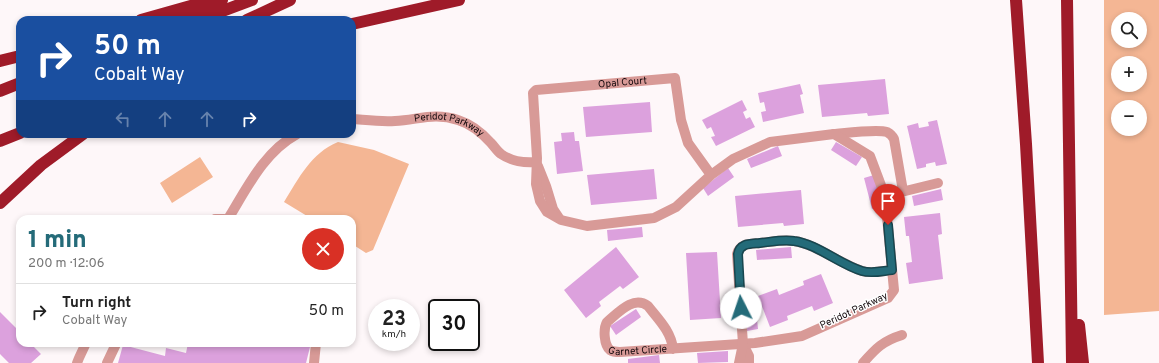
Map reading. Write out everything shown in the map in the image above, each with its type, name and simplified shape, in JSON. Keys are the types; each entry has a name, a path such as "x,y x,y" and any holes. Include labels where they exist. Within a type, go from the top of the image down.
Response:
{"highway":[{"path":"155,16 212,0"},
{"path":"183,16 222,0"},
{"path":"206,16 252,0"},
{"path":"256,16 290,0"},
{"path":"356,24 459,0"},
{"path":"1016,0 1027,151 1037,360"},
{"path":"1067,0 1072,363"},
{"path":"0,61 16,57"},
{"path":"0,91 16,85"},
{"path":"2,141 16,134"},
{"path":"0,203 40,165 78,138"},
{"path":"1070,256 1083,363"}],"street":[{"name":"Opal Court","path":"536,162 533,93 536,90 675,78 681,120 688,143 711,175"},
{"name":"Peridot Parkway","path":"356,119 388,122 428,116 450,118 474,128 504,156 520,161 536,162"},
{"path":"536,162 536,184 540,201 544,208 549,213 561,220 587,226 654,218 676,207 711,175 733,159 770,142 834,134 880,131 888,132 892,135 895,141 903,191"},
{"name":"Peridot Parkway","path":"742,344 802,336 888,298 894,290 885,196 870,156 834,134"},
{"path":"230,215 248,184 265,161 278,148 292,138"},
{"path":"885,196 938,183"},
{"path":"739,363 742,344 737,258 739,250 743,246 750,244 793,241 806,244 862,271 874,272 892,270"},
{"name":"Garnet Circle","path":"673,349 672,339 669,334 648,306 643,303 633,302 605,325 604,331 607,345 612,351 620,352 673,349 742,344"},
{"path":"863,363 872,352 888,340 902,335"},
{"path":"742,344 748,356 749,363"},
{"path":"77,363 84,347"},
{"path":"107,363 115,347"},
{"path":"314,363 316,347"}],"shaded area":[{"path":"1104,0 1159,0 1159,311 1104,315"},
{"path":"338,142 374,150 409,164 373,250 366,253 356,247 356,215 305,215 284,202 306,167 313,159"},
{"path":"200,157 213,177 172,203 160,183"}],"building":[{"path":"885,79 889,114 868,116 867,113 822,117 818,85"},
{"path":"800,84 803,94 800,95 804,113 763,122 761,112 766,111 764,102 760,103 758,93"},
{"path":"742,100 747,110 743,112 746,119 750,117 755,127 716,146 711,137 715,136 711,127 707,129 702,120"},
{"path":"650,102 652,132 586,137 583,107"},
{"path":"937,120 947,164 936,166 935,162 926,164 926,167 917,169 907,126 918,123 919,128 929,126 928,122"},
{"path":"574,132 575,141 579,141 583,171 557,174 554,142 562,141 561,133"},
{"path":"836,142 862,157 856,166 831,150"},
{"path":"778,146 782,156 751,168 747,159"},
{"path":"728,168 734,177 708,196 703,188"},
{"path":"654,169 657,199 591,205 587,175"},
{"path":"874,175 882,207 872,209 864,178"},
{"path":"941,189 943,200 914,206 912,196"},
{"path":"801,190 804,224 784,226 783,223 738,227 735,196"},
{"path":"940,213 942,234 938,235 943,279 909,284 906,263 912,262 909,236 906,236 904,217"},
{"path":"642,227 643,237 608,241 607,230"},
{"path":"616,247 639,277 623,289 620,286 599,302 601,306 586,318 564,290"},
{"path":"791,247 792,258 757,260 756,250"},
{"path":"717,252 721,318 690,320 686,253"},
{"path":"821,274 833,303 814,311 812,306 787,316 788,320 770,327 758,296 777,289 779,295 804,285 803,281"},
{"path":"745,299 755,299 758,329 747,331"},
{"path":"636,309 641,317 616,335 610,326"},
{"path":"0,312 16,328 16,347 34,347 41,354 31,363 9,363 0,354"},
{"path":"122,347 131,347 165,356 166,348 186,353 187,347 310,347 306,363 118,363"},
{"path":"728,351 728,362 698,363 697,353"},
{"path":"659,355 660,363 628,363 628,359"}],"route":[{"path":"741,308 737,258 741,247 750,244 793,241 806,244 862,271 874,272 892,270 888,225"}]}
